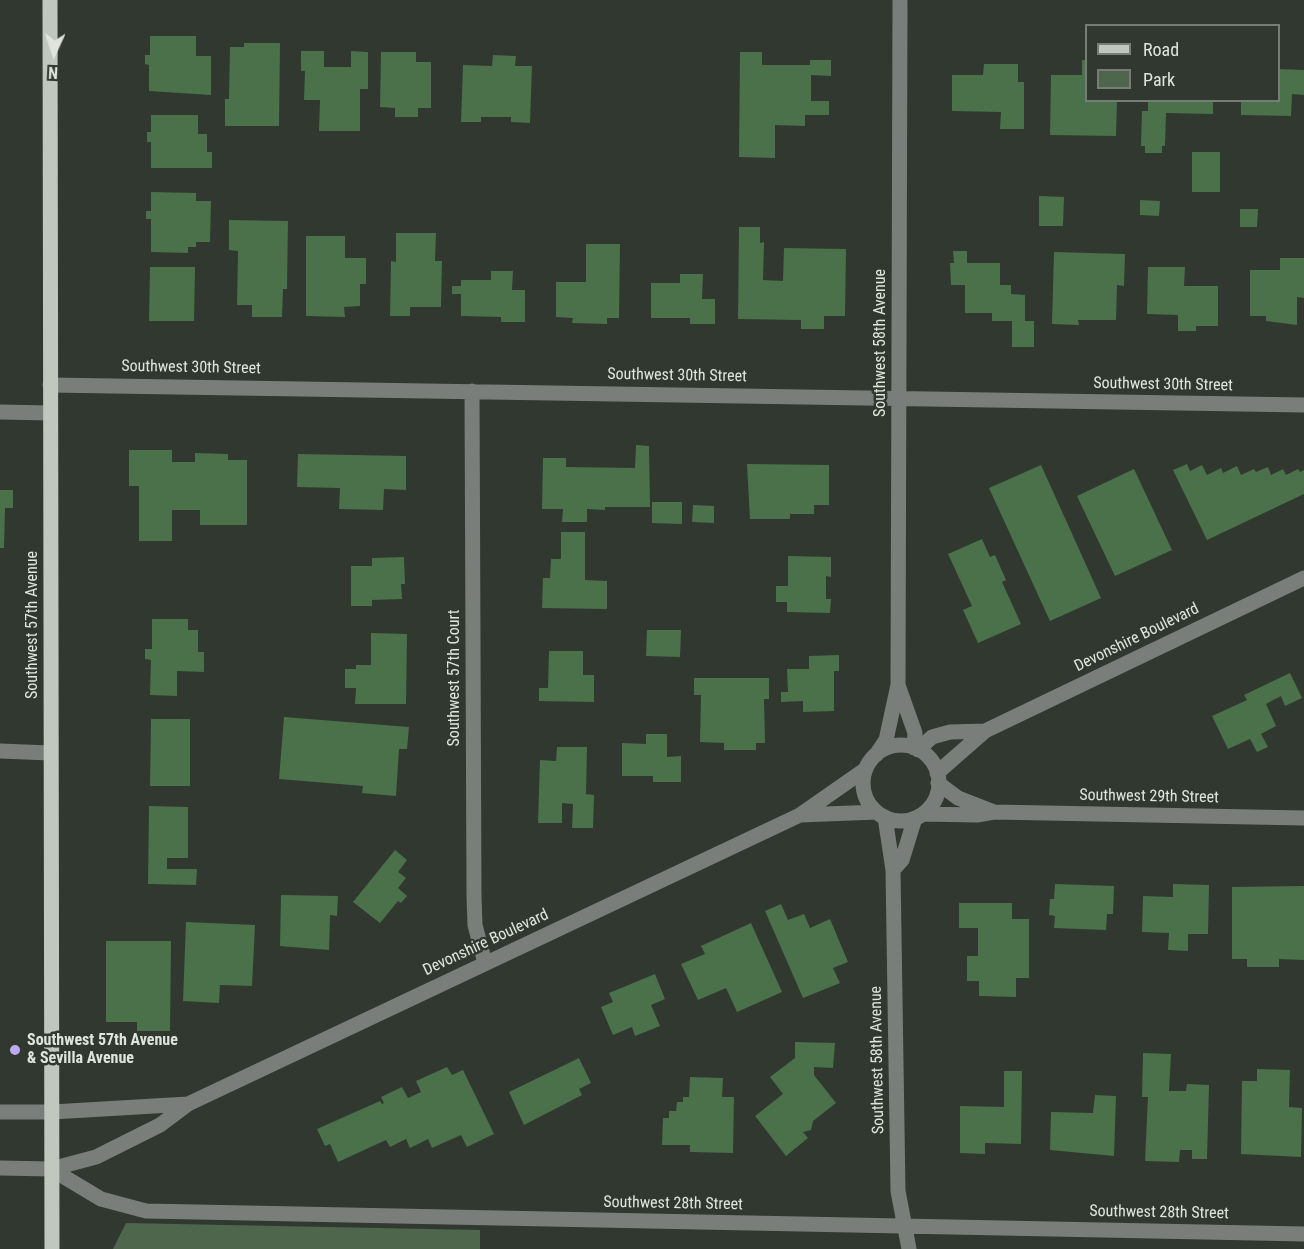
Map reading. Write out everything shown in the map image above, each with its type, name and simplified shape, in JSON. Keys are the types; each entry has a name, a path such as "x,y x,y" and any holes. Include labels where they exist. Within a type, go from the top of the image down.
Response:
{"main road":[{"name":"Southwest 57th Avenue","path":"51,0 52,1249"}],"street":[{"name":"Southwest 58th Avenue","path":"876,755 889,729 898,685 900,0"},
{"name":"Southwest 30th Street","path":"50,385 1304,405"},
{"name":"Southwest 57th Court","path":"472,391 474,903 475,925 485,963"},
{"path":"0,412 50,413"},
{"name":"Devonshire Boulevard","path":"938,778 985,731 1304,578"},
{"name":"Southwest 58th Avenue","path":"898,685 915,733 916,749"},
{"name":"Devonshire Boulevard","path":"916,749 932,737 950,732 985,731"},
{"path":"893,747 916,749 930,759 938,778 935,800 919,816 895,821 881,815 868,804 863,781 866,769 876,755 893,747"},
{"path":"0,751 50,753"},
{"name":"Devonshire Boulevard","path":"0,1168 51,1168 96,1157 159,1125 188,1104 800,815 866,769"},
{"name":"Southwest 29th Street","path":"938,778 958,798 994,812"},
{"name":"Southwest 29th Street","path":"919,816 976,815 994,812 1304,818"},
{"name":"Devonshire Boulevard","path":"800,815 881,815"},
{"name":"Southwest 58th Avenue","path":"881,815 893,870 898,1191 909,1249"},
{"name":"Southwest 58th Avenue","path":"893,870 902,860 919,816"},
{"name":"Devonshire Boulevard","path":"0,1112 51,1112 188,1104"},
{"name":"Southwest 28th Street","path":"51,1168 101,1199 146,1212 1304,1234"}],"green space":[{"path":"126,1223 480,1230 480,1249 113,1249"}],"building":[{"path":"150,36 196,36 196,56 211,56 211,95 149,91 149,65 145,64 145,55 150,55"},
{"path":"244,43 280,43 279,126 225,126 225,99 229,99 230,47 244,47"},
{"path":"301,51 324,51 324,67 351,67 351,51 368,52 368,89 360,89 360,131 319,131 320,100 304,100 305,71 301,71"},
{"path":"381,52 416,52 416,62 431,62 431,108 418,108 418,117 395,117 395,108 380,107"},
{"path":"740,52 762,52 762,65 810,65 810,60 831,60 831,76 811,75 811,101 829,101 829,115 805,115 805,126 775,125 775,158 739,157"},
{"path":"493,55 516,56 515,66 532,66 530,123 511,122 511,117 481,117 481,122 461,122 463,65 492,66"},
{"path":"1082,60 1085,60 1085,102 1117,102 1116,136 1050,135 1051,75 1082,75"},
{"path":"984,64 1018,64 1018,82 1024,82 1024,129 1000,129 1001,112 952,111 952,75 983,75"},
{"path":"1280,69 1304,70 1304,95 1292,94 1291,116 1241,115 1241,102 1280,102"},
{"path":"1148,102 1213,102 1213,114 1166,113 1165,146 1162,146 1162,153 1145,153 1145,146 1141,146 1142,111 1148,111"},
{"path":"151,115 198,115 198,134 207,134 207,152 212,152 212,168 151,168 151,142 147,142 147,132 151,132"},
{"path":"1192,152 1220,152 1220,192 1192,192"},
{"path":"151,192 196,193 196,201 211,201 210,242 196,242 196,247 188,247 188,253 151,252 151,219 146,219 146,211 151,211"},
{"path":"1039,196 1064,197 1063,226 1039,226"},
{"path":"1140,200 1160,201 1159,216 1140,215"},
{"path":"1240,209 1258,209 1257,227 1240,227"},
{"path":"229,220 288,221 287,289 283,289 282,317 252,317 252,305 237,305 238,251 229,250"},
{"path":"739,227 760,227 760,243 764,242 763,280 783,281 784,248 846,249 845,316 824,316 824,329 801,329 801,320 738,319"},
{"path":"396,233 436,233 435,261 442,261 441,307 410,307 410,316 390,316 391,261 396,262"},
{"path":"306,236 345,236 345,258 366,258 366,284 360,284 360,306 344,307 345,317 306,316"},
{"path":"586,244 620,244 619,318 607,318 607,324 572,323 573,318 556,317 556,282 586,282"},
{"path":"953,251 967,251 967,263 1000,263 1000,285 1011,285 1011,294 1025,295 1025,321 1034,321 1034,347 1012,347 1012,321 992,321 992,313 965,313 965,285 951,285 950,263 954,263"},
{"path":"1054,252 1125,254 1124,286 1117,285 1116,320 1078,320 1079,325 1052,324"},
{"path":"1280,258 1304,258 1304,298 1297,297 1297,325 1266,321 1266,316 1250,316 1250,270 1280,270"},
{"path":"150,267 195,267 194,321 149,321"},
{"path":"1148,267 1185,267 1184,286 1218,286 1218,326 1196,326 1196,331 1178,331 1178,315 1147,314"},
{"path":"491,271 513,271 512,290 525,290 525,322 501,322 501,317 461,316 461,294 452,294 452,286 461,286 461,280 491,280"},
{"path":"680,274 703,274 702,299 715,299 715,324 690,324 690,318 651,318 651,283 680,283"},
{"path":"636,445 649,446 650,507 587,509 587,522 562,522 563,509 542,509 543,458 566,458 566,467 635,468"},
{"path":"129,450 172,450 172,462 195,462 195,453 228,454 228,460 247,460 247,525 200,525 200,510 172,510 172,541 139,541 139,486 129,486"},
{"path":"298,454 406,456 406,490 384,489 383,510 339,509 340,488 297,487"},
{"path":"747,464 829,465 829,505 814,505 814,514 790,514 790,519 750,519"},
{"path":"1187,464 1190,471 1202,465 1207,475 1221,468 1223,473 1237,466 1241,475 1254,469 1256,472 1268,467 1271,475 1283,469 1286,475 1298,469 1300,472 1304,470 1304,494 1207,540 1173,470"},
{"path":"1041,465 1101,598 1050,621 989,488"},
{"path":"1134,469 1172,550 1115,576 1077,496"},
{"path":"0,490 13,490 13,508 5,508 4,548 0,548"},
{"path":"652,502 682,502 682,524 652,523"},
{"path":"693,505 714,506 714,523 692,522"},
{"path":"561,532 585,532 585,580 607,581 607,609 542,608 543,578 550,578 551,559 561,559"},
{"path":"982,539 990,557 995,555 1006,580 1002,582 1021,624 978,643 963,610 972,606 948,554"},
{"path":"788,556 831,557 831,577 826,576 826,599 831,599 830,613 787,612 787,602 776,602 776,586 788,586"},
{"path":"404,557 405,584 401,584 402,599 372,600 372,606 351,606 351,566 372,566 372,558"},
{"path":"152,619 188,619 188,630 198,630 198,652 204,652 204,672 177,671 177,696 150,695 151,660 145,659 145,649 152,649"},
{"path":"647,630 681,630 680,657 646,656"},
{"path":"371,633 407,634 406,704 355,704 356,688 345,688 345,669 356,669 356,665 371,665"},
{"path":"549,651 583,651 583,675 594,675 594,702 539,701 539,688 548,688"},
{"path":"839,655 839,671 834,671 834,711 803,712 803,701 781,702 781,692 788,692 787,669 809,669 809,656"},
{"path":"1290,673 1302,698 1285,706 1281,696 1266,704 1276,726 1261,734 1268,747 1257,752 1250,739 1228,749 1212,716 1247,700 1244,695"},
{"path":"694,678 769,678 769,699 764,699 765,743 756,743 756,750 724,750 724,743 700,742 701,695 694,695"},
{"path":"284,717 409,727 407,749 399,749 396,796 362,793 363,786 279,779"},
{"path":"151,719 190,719 190,786 150,786"},
{"path":"646,734 667,734 667,757 681,756 681,782 653,782 653,776 622,776 622,743 646,744"},
{"path":"557,747 587,747 586,794 594,795 593,828 572,828 573,804 562,803 562,823 538,823 540,760 556,761"},
{"path":"149,806 188,807 188,858 167,858 167,869 197,869 196,885 148,884"},
{"path":"395,850 407,860 398,872 406,878 398,888 407,896 401,903 398,901 380,923 353,902"},
{"path":"1055,884 1114,886 1113,914 1107,914 1106,930 1054,928 1055,916 1049,915 1050,899 1054,899"},
{"path":"1173,884 1209,885 1208,934 1188,934 1188,951 1168,950 1169,933 1142,932 1143,896 1173,897"},
{"path":"1304,886 1304,960 1279,959 1279,967 1247,967 1247,959 1232,959 1232,887"},
{"path":"281,895 338,896 337,916 330,915 329,950 280,946"},
{"path":"959,903 1012,903 1012,919 1029,919 1029,978 1016,978 1016,997 979,996 979,981 967,981 967,956 978,956 978,928 959,928"},
{"path":"781,904 788,920 804,914 810,928 830,919 848,962 833,968 840,983 803,998 765,911"},
{"path":"186,922 255,925 252,986 220,985 219,1003 183,1001"},
{"path":"751,923 782,992 737,1012 726,988 698,1000 681,964 705,954 701,946"},
{"path":"106,941 171,941 170,1031 137,1031 137,1022 106,1022"},
{"path":"655,974 665,999 651,1005 660,1026 635,1036 632,1027 613,1035 601,1007 613,1002 609,993"},
{"path":"795,1042 835,1043 833,1068 814,1067 814,1075 836,1103 813,1121 811,1130 803,1132 808,1138 786,1156 755,1116 783,1094 770,1077 795,1058"},
{"path":"1143,1053 1171,1054 1169,1091 1186,1091 1187,1084 1209,1085 1207,1159 1192,1159 1192,1150 1180,1150 1179,1162 1145,1161 1148,1097 1142,1097"},
{"path":"579,1058 591,1083 579,1089 582,1095 524,1125 509,1092"},
{"path":"447,1067 452,1075 463,1070 494,1134 467,1147 461,1135 432,1148 428,1139 410,1148 406,1139 390,1147 386,1140 338,1162 330,1144 325,1146 317,1129 380,1101 382,1104 384,1103 381,1097 402,1087 408,1098 421,1092 416,1081"},
{"path":"1257,1069 1290,1070 1289,1107 1302,1108 1301,1157 1241,1154 1242,1081 1257,1081"},
{"path":"1004,1071 1022,1071 1021,1144 985,1143 985,1154 960,1153 960,1106 1004,1107"},
{"path":"690,1077 723,1078 722,1097 734,1097 733,1153 690,1152 690,1145 662,1145 663,1118 669,1118 669,1111 676,1111 677,1102 683,1102 683,1097 689,1097"},
{"path":"1095,1095 1116,1096 1114,1156 1050,1150 1051,1112 1093,1113"}],"place":[{"name":"Southwest 57th Avenue & Sevilla Avenue","path":"15,1050"}]}
